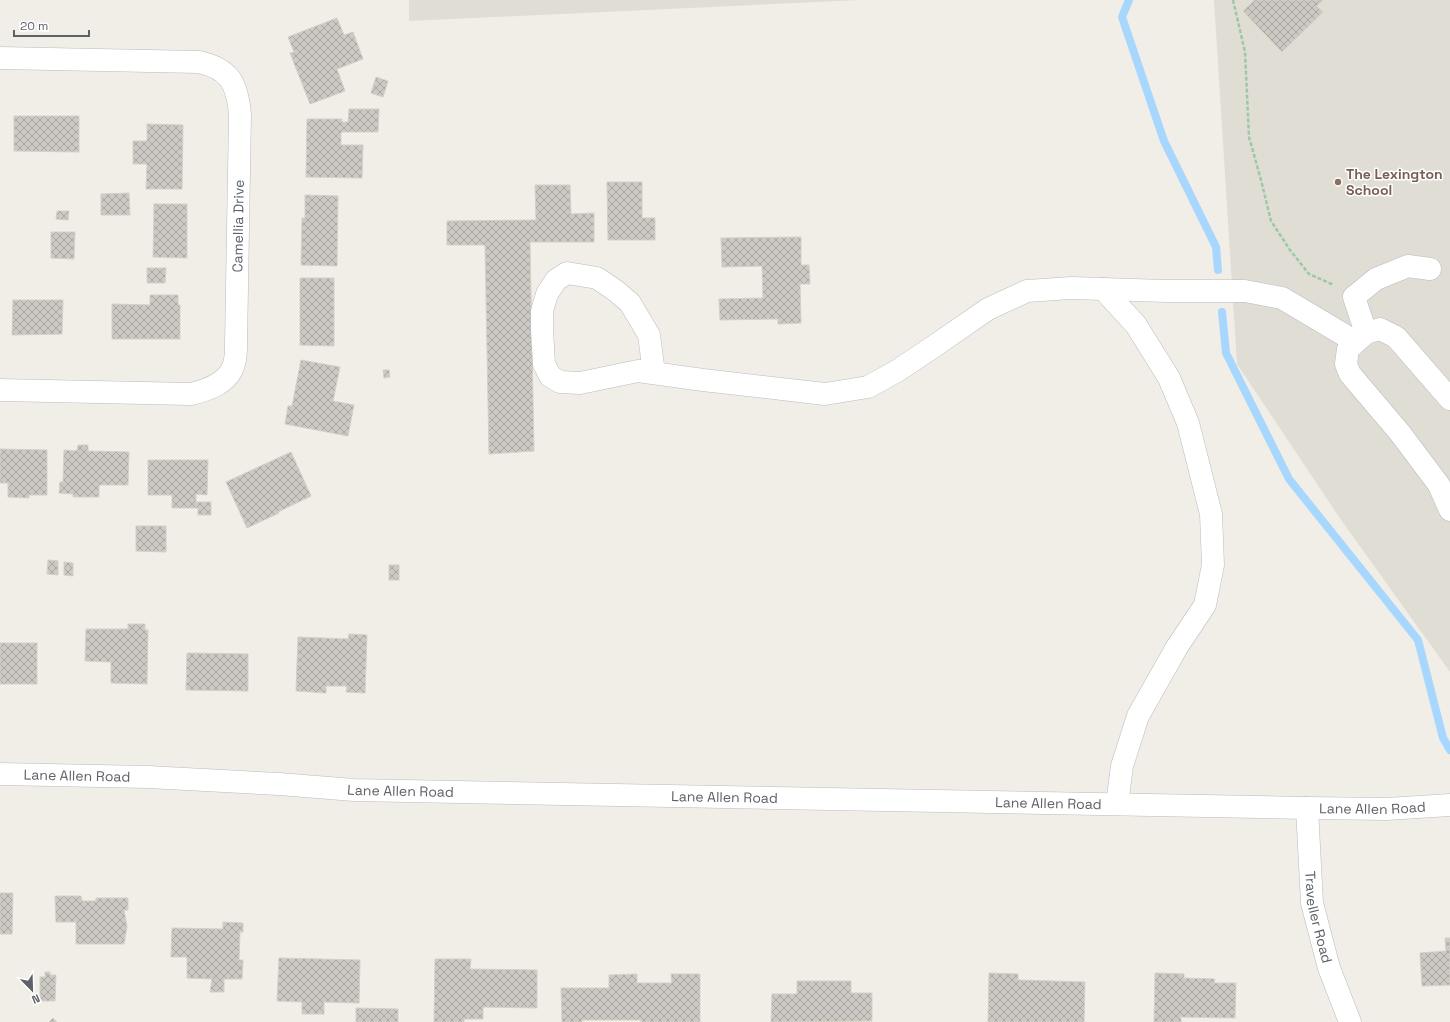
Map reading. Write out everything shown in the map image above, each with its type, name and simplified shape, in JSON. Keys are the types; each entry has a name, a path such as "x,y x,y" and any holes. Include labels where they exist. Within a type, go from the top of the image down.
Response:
{"street":[{"name":"Camellia Drive","path":"0,58 199,62 212,65 224,72 234,86 239,99 240,114 236,345 234,365 228,375 220,384 204,391 191,394 0,390"},
{"path":"1361,338 1354,297 1376,279 1408,266 1430,269"},
{"path":"654,373 649,335 630,303 616,290 597,278 567,273 556,280 546,294 542,311 542,330 544,364 550,376 560,382 580,382 638,371 654,373 826,394 868,387 897,371 988,309 1027,291 1071,288 1166,291 1245,291 1282,298 1361,338"},
{"path":"1103,289 1136,325 1169,378 1188,423 1211,514 1213,565 1205,605 1177,647 1138,716 1122,766 1117,804"},
{"path":"1450,399 1396,337 1380,329 1361,338 1348,349 1346,364 1350,374 1400,433 1439,485 1450,510"},
{"name":"Lane Allen Road","path":"0,774 148,777 279,784 354,790 1306,808 1387,809 1450,805"},
{"name":"Traveller Road","path":"1306,808 1312,903 1329,968 1350,1022"}],"path":[{"path":"1233,0 1245,52 1249,137 1271,221 1290,250 1309,274 1336,286 1354,297"}],"shaded area":[{"path":"409,0 860,0 409,21"},
{"name":"The Lexington School","path":"1214,0 1450,0 1450,672 1339,517 1237,364"}],"building":[{"path":"1255,0 1323,0 1317,6 1323,12 1282,52 1243,11"},
{"path":"337,18 344,35 353,32 363,59 337,69 345,91 310,104 290,53 294,52 288,37"},
{"path":"376,77 388,81 383,97 371,93"},
{"path":"349,109 379,109 378,132 341,132 341,145 363,145 362,178 306,177 307,119 342,119 342,122 348,122"},
{"path":"14,116 79,116 79,152 14,151"},
{"path":"147,124 183,125 182,189 146,189 147,164 133,164 133,141 147,141"},
{"path":"607,182 642,182 642,218 655,218 655,240 608,240"},
{"path":"535,185 570,185 571,214 594,213 594,242 530,242 534,451 489,454 485,245 447,245 447,221 536,220"},
{"path":"129,193 130,215 101,215 101,194"},
{"path":"305,195 338,196 337,266 301,265 302,218 305,218"},
{"path":"154,204 187,204 187,258 153,257"},
{"path":"57,211 69,211 68,220 56,219"},
{"path":"51,232 75,232 74,259 51,258"},
{"path":"801,237 801,265 809,265 810,284 800,284 801,323 778,324 778,319 720,320 719,299 763,298 762,266 722,267 721,238"},
{"path":"147,268 166,268 165,283 147,283"},
{"path":"300,278 334,278 334,346 300,345"},
{"path":"150,295 178,295 178,305 180,305 180,339 112,339 112,304 150,305"},
{"path":"13,300 63,300 62,334 12,335"},
{"path":"301,360 340,367 333,401 354,405 348,436 285,424 288,406 292,406"},
{"path":"383,370 389,370 390,377 384,378"},
{"path":"78,445 88,445 88,451 129,452 128,485 99,485 99,497 73,497 73,494 59,493 60,482 63,482 64,450 77,451"},
{"path":"0,449 47,450 47,495 29,495 29,498 8,497 8,483 0,483"},
{"path":"291,452 311,496 247,528 226,482"},
{"path":"148,460 208,460 207,495 196,494 196,502 211,502 211,515 198,515 198,508 172,508 172,495 148,495"},
{"path":"136,526 166,526 166,552 136,551"},
{"path":"48,560 58,561 58,575 47,574"},
{"path":"64,562 73,563 73,576 64,575"},
{"path":"389,565 399,565 399,580 389,580"},
{"path":"128,624 145,624 145,630 148,630 147,684 111,683 111,662 85,661 86,629 128,629"},
{"path":"349,634 367,635 365,693 346,692 347,686 326,686 326,693 296,691 298,637 348,639"},
{"path":"0,643 37,643 37,684 0,684"},
{"path":"187,653 248,654 248,691 186,690"},
{"path":"0,893 13,893 12,934 0,934"},
{"path":"55,896 81,896 82,901 96,901 96,898 128,898 128,910 124,910 127,927 124,944 76,944 76,922 56,922"},
{"path":"223,922 243,923 243,932 240,932 239,960 243,960 242,979 224,979 224,992 210,992 212,979 187,978 187,957 171,957 172,928 223,929"},
{"path":"1445,938 1450,938 1450,985 1422,986 1420,953 1446,951"},
{"path":"279,958 360,960 359,1003 324,1002 324,1014 302,1014 302,1002 277,1001"},
{"path":"435,959 471,959 470,969 537,970 537,1008 483,1007 483,1019 464,1019 464,1022 434,1022"},
{"path":"45,972 50,972 50,975 56,975 55,1001 40,1001 40,977 45,977"},
{"path":"989,973 1018,974 1018,980 1085,982 1084,1022 988,1022"},
{"path":"1155,973 1184,974 1184,978 1215,979 1214,983 1236,983 1235,1018 1181,1017 1181,1022 1154,1022"},
{"path":"637,974 637,983 672,983 671,974 700,974 700,1022 582,1020 582,1022 562,1022 561,988 609,988 609,975"},
{"path":"797,981 851,981 851,993 872,993 872,1021 771,1022 772,994 797,994"},
{"path":"356,1008 398,1009 398,1022 356,1022"},
{"path":"53,1018 57,1022 49,1022"}],"waterway":[{"path":"1129,0 1122,17 1164,141 1216,247 1218,270"},
{"path":"1222,312 1226,353 1289,479 1418,640 1443,738 1450,750"}],"place":[{"name":"The Lexington School","path":"1338,182"}]}
